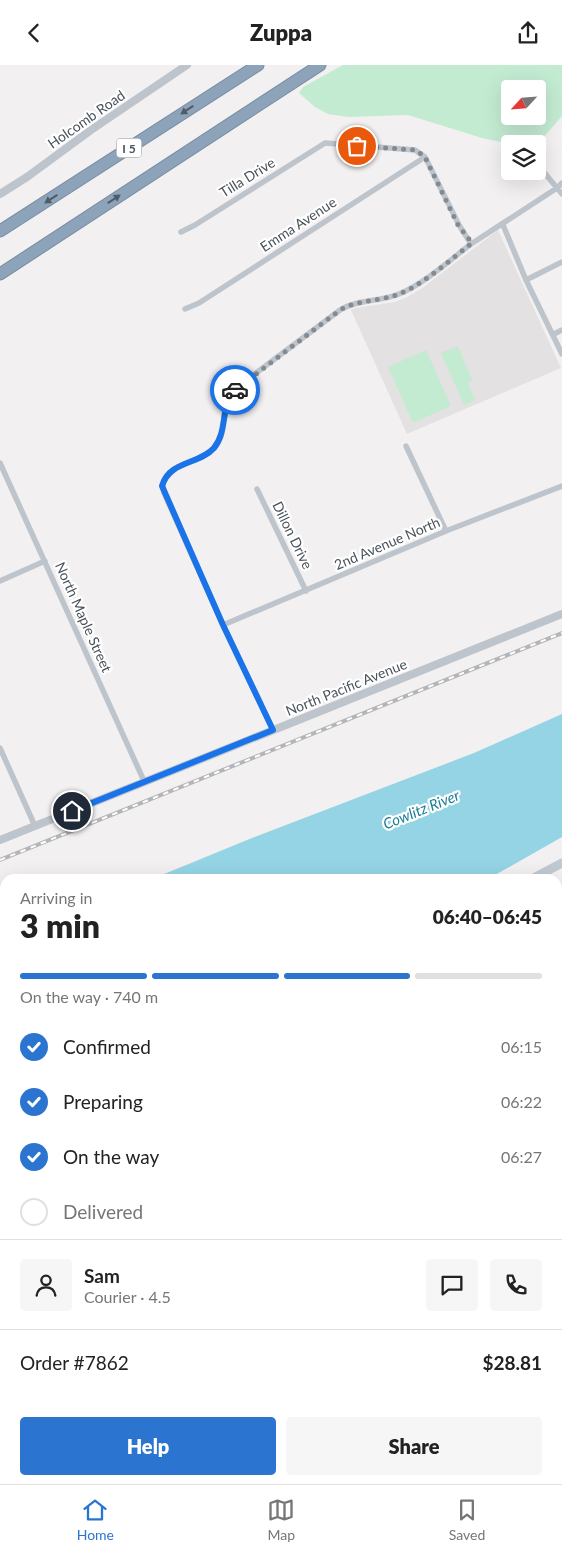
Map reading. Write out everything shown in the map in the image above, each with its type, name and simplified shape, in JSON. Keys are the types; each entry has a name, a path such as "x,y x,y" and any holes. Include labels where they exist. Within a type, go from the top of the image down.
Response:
{"highway":[{"path":"215,93 249,65"},
{"name":"I 5","path":"0,231 258,65"},
{"name":"I 5","path":"0,274 320,65"},
{"path":"261,104 330,65"}],"main road":[{"path":"541,874 562,863"}],"street":[{"name":"Holcomb Road","path":"0,194 187,65"},
{"name":"Tilla Drive","path":"181,232 325,143 416,150 425,157"},
{"path":"425,157 458,225 472,243"},
{"name":"Emma Avenue","path":"184,309 199,303 425,157"},
{"path":"546,175 562,194"},
{"path":"273,730 223,625 162,486 168,473 213,450 222,432 226,403 230,395 240,385 340,310 351,303 391,297 416,285 482,236 557,189 562,183"},
{"path":"502,225 562,354"},
{"path":"526,280 562,262"},
{"path":"554,334 562,330"},
{"path":"406,446 446,531"},
{"name":"North Maple Street","path":"0,463 144,781"},
{"name":"2nd Avenue North","path":"223,625 446,531 562,486"},
{"name":"Dillon Drive","path":"258,489 306,591"},
{"path":"0,581 45,561"},
{"name":"North Pacific Avenue","path":"0,840 562,614"},
{"path":"0,747 35,826"}],"shaded area":[{"path":"498,230 561,368 407,434 351,310 395,302 407,297 421,289"}],"green space":[{"path":"343,65 562,65 562,116 545,135 501,135 501,142 408,115 348,117 328,114 315,107 299,93 303,87"},
{"path":"458,346 472,380 468,383 475,400 464,405 441,353"},
{"path":"426,350 451,406 413,423 388,367"}],"water":[{"name":"Cowlitz River","path":"562,714 562,837 497,874 164,874 252,838 474,753"}],"railway":[{"path":"0,860 562,633"}],"way so far":[{"path":"235,390 351,303 391,297 401,293 416,285 472,243 458,225 425,157 416,150 357,146"}],"route":[{"path":"72,811 273,730 223,625 162,486 164,478 168,473 213,450 222,432 226,415 226,403 235,390"}]}
